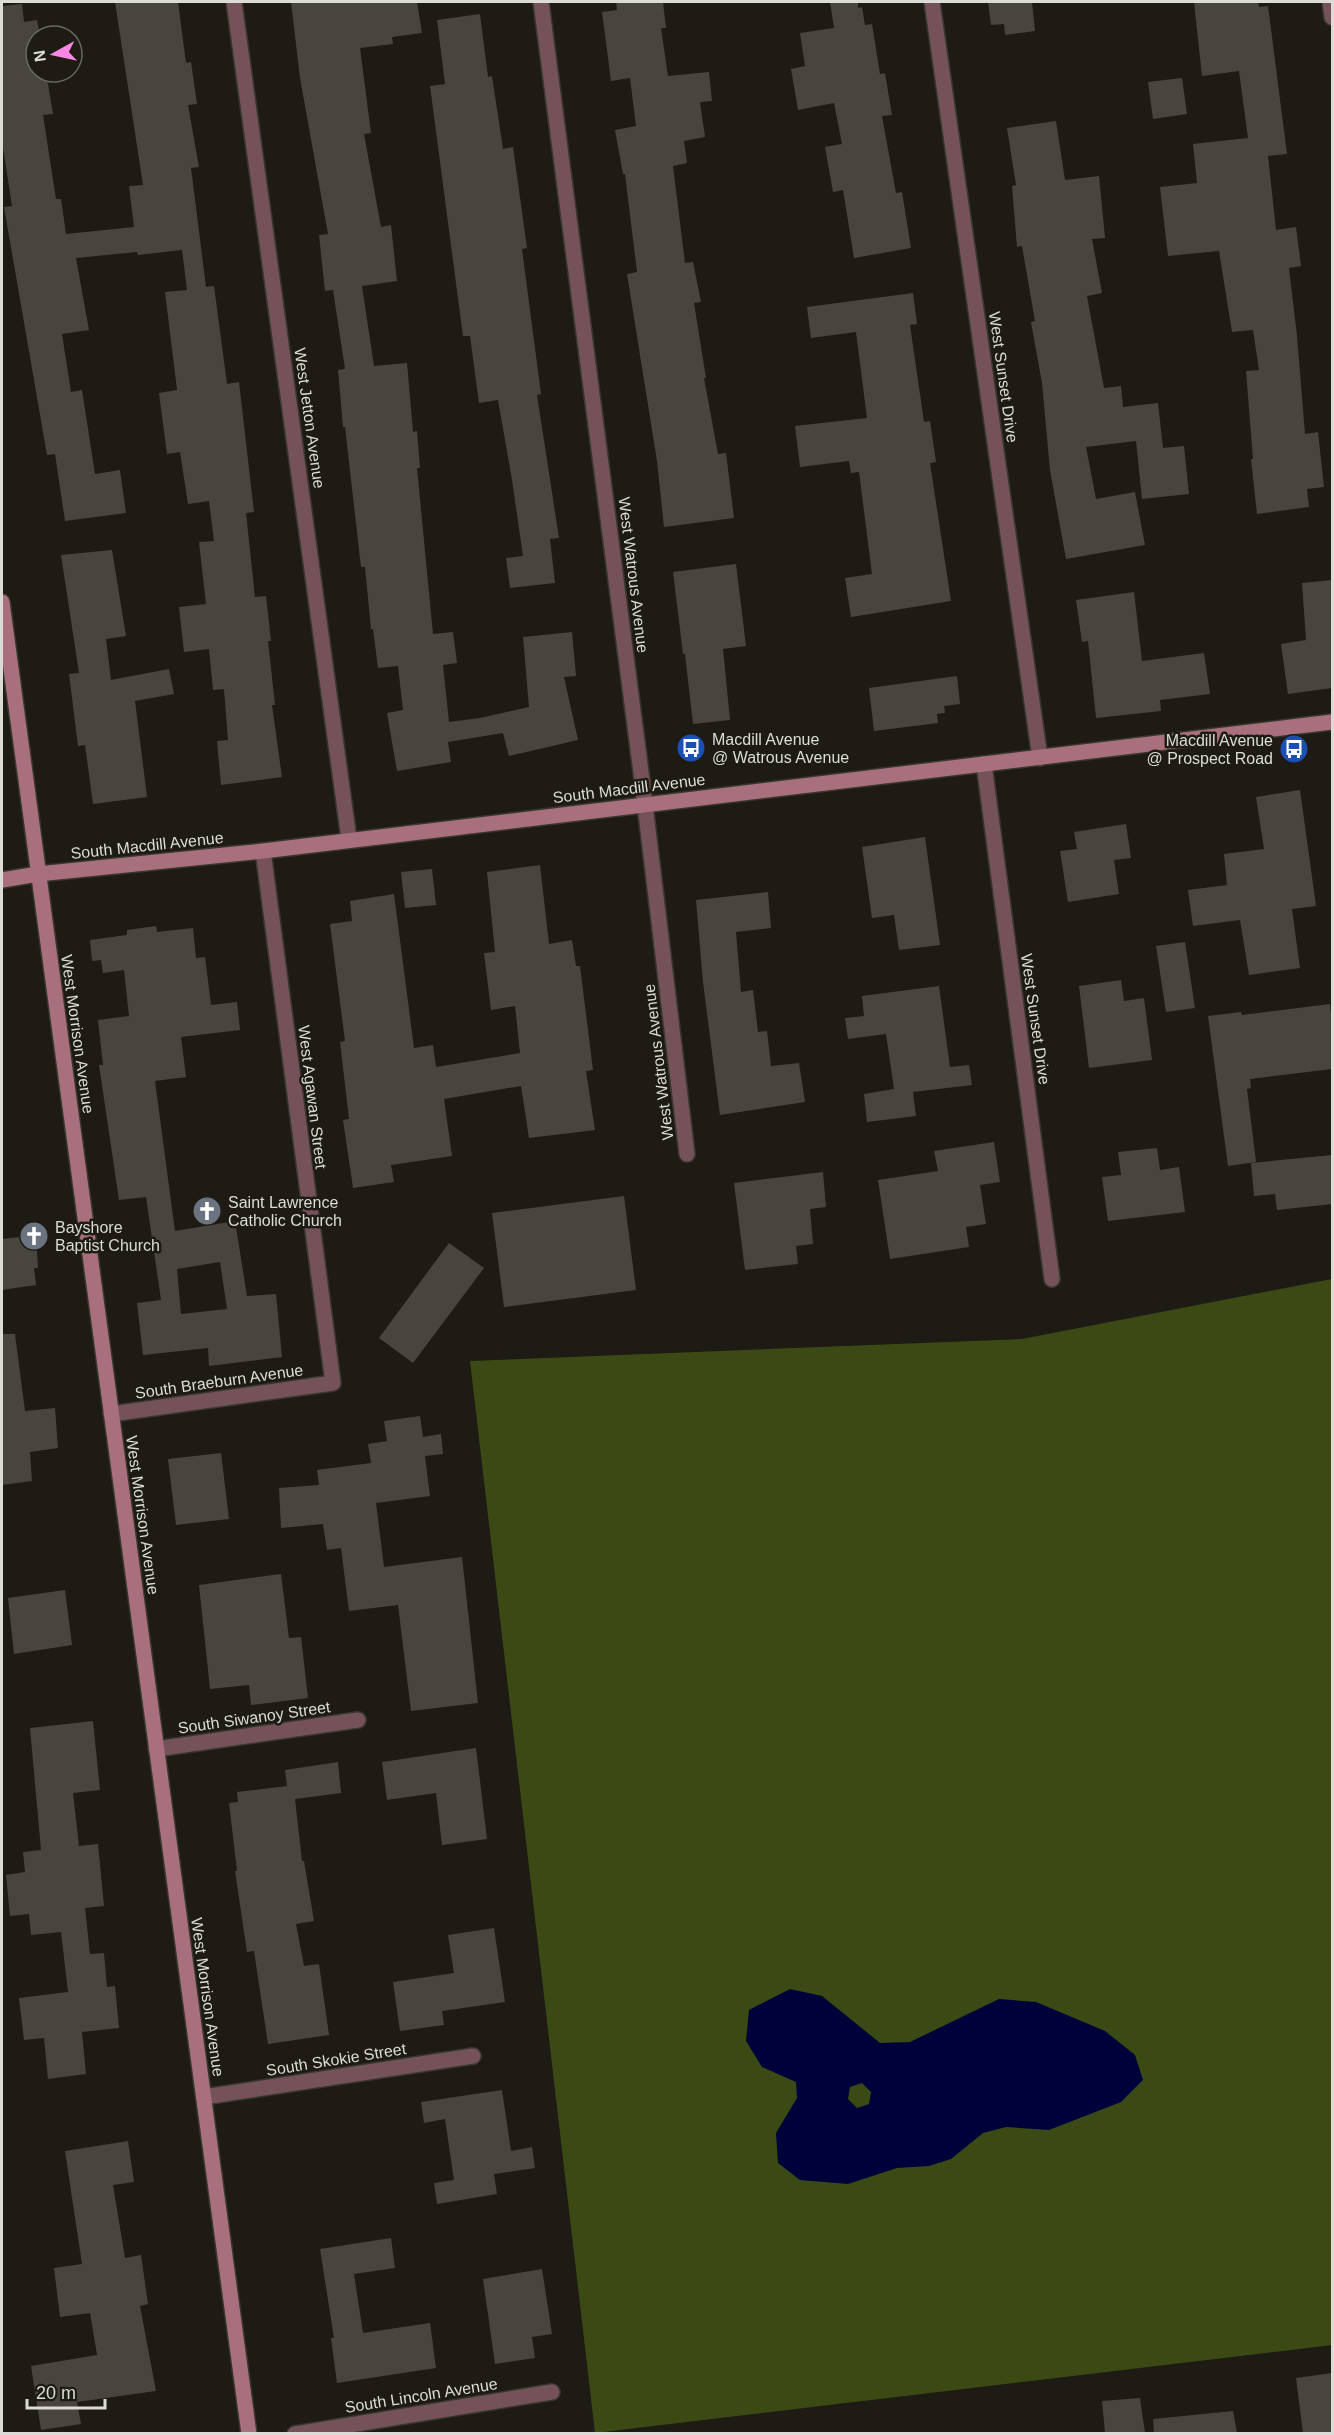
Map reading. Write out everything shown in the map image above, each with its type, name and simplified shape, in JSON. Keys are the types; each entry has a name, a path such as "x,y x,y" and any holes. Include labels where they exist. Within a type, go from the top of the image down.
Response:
{"street":[{"name":"West Jetton Avenue","path":"234,2 349,839"},
{"name":"West Watrous Avenue","path":"541,2 645,805 687,1154"},
{"name":"West Sunset Drive","path":"932,2 1040,758"},
{"path":"1330,2 1332,17"},
{"name":"West Morrison Avenue","path":"2,602 249,2433"},
{"name":"South Macdill Avenue","path":"2,880 38,874 263,851 1332,722"},
{"name":"West Sunset Drive","path":"984,764 1052,1279"},
{"name":"West Agawan Street","path":"263,851 333,1383"},
{"name":"South Braeburn Avenue","path":"111,1414 333,1383"},
{"name":"South Siwanoy Street","path":"156,1749 358,1720"},
{"name":"South Skokie Street","path":"204,2097 473,2056"},
{"name":"South Lincoln Avenue","path":"295,2433 552,2392"}],"green space":[{"path":"1332,1279 1332,2345 595,2433 470,1361 1022,1339"}],"shaded area":[{"path":"790,1989 822,1996 880,2043 910,2042 999,1999 1036,2002 1105,2031 1135,2055 1143,2080 1121,2102 1049,2130 1006,2127 983,2133 951,2159 929,2166 897,2168 848,2184 800,2180 778,2163 776,2133 797,2098 796,2082 762,2067 746,2041 749,2010","holes":["862,2083 871,2092 869,2104 857,2108 848,2099 850,2087"]}],"building":[{"path":"115,2 178,2 186,63 191,62 197,104 188,105 199,167 191,168 206,287 214,286 227,384 239,382 254,512 246,513 255,597 266,596 275,705 272,705 282,777 221,785 217,741 228,740 224,689 213,690 209,649 184,652 179,607 206,604 199,542 214,541 209,501 188,504 180,452 167,454 159,393 177,390 165,292 187,290 182,250 76,258 89,330 62,334 71,392 82,390 95,474 120,470 126,513 65,521 55,454 47,455 4,207 12,206 2,141 2,6 22,4 24,22 37,20 38,24 24,24 24,84 48,84 53,114 43,115 56,199 61,199 66,234 134,227 129,186 143,185"},
{"path":"291,2 417,2 422,33 392,37 393,44 360,48 371,133 364,134 381,227 391,225 397,281 362,286 374,366 407,363 413,432 417,431 420,468 417,468 433,634 453,632 457,663 443,665 449,722 529,707 523,637 572,632 576,676 564,677 578,740 509,756 503,733 448,742 451,762 397,771 387,713 403,710 398,666 378,668 373,629 371,629 365,567 361,567 338,370 345,369 333,290 325,291 319,235 328,234 300,78"},
{"path":"616,2 663,2 666,28 661,28 668,76 709,72 712,101 700,102 705,137 684,141 687,163 673,166 685,263 693,262 701,302 694,303 706,378 704,378 718,454 726,453 734,518 664,527 657,461 627,274 637,272 625,174 623,174 615,130 636,126 630,78 611,81 602,12 617,10"},
{"path":"830,2 858,2 858,8 862,7 865,25 872,24 880,74 885,73 892,115 882,116 896,193 902,192 911,248 854,258 843,190 833,192 825,147 842,144 834,103 798,110 791,69 805,66 800,33 834,28"},
{"path":"988,2 1032,2 1035,31 1005,35 1004,24 991,25"},
{"path":"1194,2 1258,2 1259,7 1268,6 1287,154 1268,156 1276,230 1296,227 1301,266 1289,268 1305,434 1318,432 1324,487 1307,489 1309,507 1257,514 1246,371 1259,370 1253,330 1232,332 1219,251 1168,256 1160,187 1197,183 1193,144 1248,138 1239,71 1202,76"},
{"path":"480,14 488,77 492,76 503,149 513,147 527,248 522,249 541,394 537,395 559,538 550,539 555,583 510,588 506,558 523,556 512,480 498,400 479,403 470,336 463,336 430,86 445,84 437,20"},
{"path":"1182,78 1187,114 1153,119 1148,82"},
{"path":"1056,121 1065,180 1099,176 1105,238 1092,239 1102,293 1087,296 1104,388 1121,386 1123,407 1158,403 1163,448 1184,446 1189,494 1142,499 1136,441 1086,447 1096,499 1135,492 1145,545 1066,559 1050,470 1042,383 1031,322 1035,321 1022,246 1017,247 1012,186 1016,185 1007,128"},
{"path":"913,293 917,324 910,325 924,422 930,421 936,462 930,463 951,601 851,617 845,578 872,574 859,472 851,473 849,461 800,467 795,426 867,418 856,332 811,338 807,307"},
{"path":"112,550 126,636 106,639 111,680 169,669 174,694 135,701 147,797 93,804 85,745 78,746 69,674 79,673 61,555"},
{"path":"736,564 746,646 723,649 730,720 693,724 673,572"},
{"path":"1332,580 1332,688 1288,694 1281,644 1306,640 1302,583"},
{"path":"1134,592 1142,661 1204,653 1210,694 1160,700 1161,711 1096,718 1088,641 1082,642 1076,600"},
{"path":"957,676 960,704 944,706 945,713 937,714 938,723 874,731 869,688"},
{"path":"1300,790 1316,906 1292,909 1300,968 1249,975 1240,920 1193,926 1188,890 1227,885 1224,854 1264,849 1256,797"},
{"path":"1126,824 1131,858 1114,860 1119,894 1068,902 1060,851 1077,849 1074,832"},
{"path":"925,837 940,945 899,950 894,915 872,918 862,847"},
{"path":"540,865 549,944 572,940 576,966 580,966 593,1070 586,1071 595,1130 529,1138 521,1086 444,1099 452,1156 391,1165 394,1182 353,1188 343,1120 349,1119 340,1042 345,1041 330,924 352,921 350,901 394,894 414,1048 433,1045 436,1067 520,1053 515,1006 491,1010 484,953 495,952 487,872"},
{"path":"432,869 436,905 405,908 401,872"},
{"path":"768,892 771,928 736,932 741,992 753,990 758,1032 767,1031 771,1066 799,1063 805,1102 720,1115 703,982 696,900"},
{"path":"156,926 157,932 193,928 196,958 205,957 211,1005 237,1002 240,1030 181,1037 186,1077 155,1081 175,1231 235,1221 247,1296 276,1294 282,1357 209,1366 208,1348 143,1355 137,1303 161,1300 146,1197 119,1200 99,1065 103,1065 98,1020 129,1016 124,970 103,973 101,960 92,961 90,940 127,935 127,930","holes":["220,1262 227,1309 181,1314 177,1269"]},
{"path":"1185,942 1195,1008 1166,1012 1156,946"},
{"path":"1121,980 1124,1001 1144,998 1152,1060 1089,1068 1079,986"},
{"path":"939,986 950,1067 969,1065 972,1085 913,1092 916,1116 867,1122 864,1094 894,1089 886,1034 848,1039 845,1018 864,1016 862,996"},
{"path":"1330,1004 1332,1069 1250,1079 1251,1088 1247,1089 1256,1162 1228,1166 1208,1016 1241,1012 1242,1015"},
{"path":"994,1142 1000,1182 980,1185 986,1224 966,1227 969,1247 890,1259 878,1180 938,1171 934,1151"},
{"path":"1157,1148 1160,1170 1179,1167 1185,1212 1108,1221 1102,1177 1121,1175 1118,1152"},
{"path":"1332,1155 1332,1204 1277,1210 1275,1194 1254,1196 1251,1163"},
{"path":"823,1172 826,1207 810,1209 813,1244 796,1246 798,1264 745,1270 734,1183"},
{"path":"624,1196 636,1290 504,1307 492,1213"},
{"path":"36,1235 38,1268 34,1268 36,1285 2,1290 2,1239"},
{"path":"449,1243 484,1268 413,1363 379,1338"},
{"path":"2,1334 15,1334 25,1411 55,1408 58,1448 30,1452 32,1481 2,1485"},
{"path":"420,1416 423,1437 441,1434 443,1454 425,1456 430,1496 376,1503 384,1567 462,1557 478,1703 411,1711 398,1605 349,1611 341,1548 327,1550 323,1524 281,1528 279,1488 319,1485 317,1470 371,1463 368,1444 387,1441 384,1421"},
{"path":"221,1453 229,1519 176,1525 168,1459"},
{"path":"281,1574 289,1638 301,1637 308,1698 251,1705 249,1685 210,1689 199,1585"},
{"path":"65,1590 72,1645 14,1654 8,1598"},
{"path":"93,1721 100,1790 73,1793 79,1846 98,1844 104,1906 85,1908 90,1954 104,1953 107,1987 115,1986 119,2028 82,2032 86,2074 48,2079 44,2038 24,2040 19,1998 68,1992 61,1932 31,1935 29,1914 10,1916 6,1875 25,1872 23,1852 41,1850 30,1728"},
{"path":"476,1748 487,1839 442,1845 436,1793 387,1800 382,1762"},
{"path":"338,1762 341,1793 295,1799 302,1861 304,1861 314,1921 296,1924 304,1966 319,1964 329,2035 268,2044 254,1951 247,1952 235,1871 237,1871 229,1803 238,1802 237,1792 287,1786 285,1770"},
{"path":"494,1928 505,2002 442,2011 444,2025 400,2031 393,1982 454,1973 448,1935"},
{"path":"502,2090 511,2151 532,2147 535,2168 494,2174 497,2194 437,2204 434,2183 454,2180 445,2119 424,2123 421,2102"},
{"path":"128,2141 134,2182 113,2185 125,2258 141,2255 148,2304 140,2306 156,2391 77,2402 81,2424 41,2430 31,2366 97,2355 90,2313 60,2317 54,2268 82,2264 65,2151"},
{"path":"391,2238 395,2268 354,2274 363,2333 430,2323 436,2368 337,2383 331,2338 334,2338 320,2249"},
{"path":"542,2269 552,2334 532,2337 535,2358 495,2364 483,2279"},
{"path":"1332,2373 1332,2433 1303,2433 1296,2378"},
{"path":"1140,2398 1145,2433 1105,2433 1102,2401"},
{"path":"1233,2411 1237,2433 1154,2433 1153,2419"}],"place":[{"name":"Macdill Avenue @ Watrous Avenue","path":"691,748"},
{"name":"Macdill Avenue @ Prospect Road","path":"1294,749"},
{"name":"Saint Lawrence Catholic Church","path":"207,1211"},
{"name":"Bayshore Baptist Church","path":"34,1236"}]}
